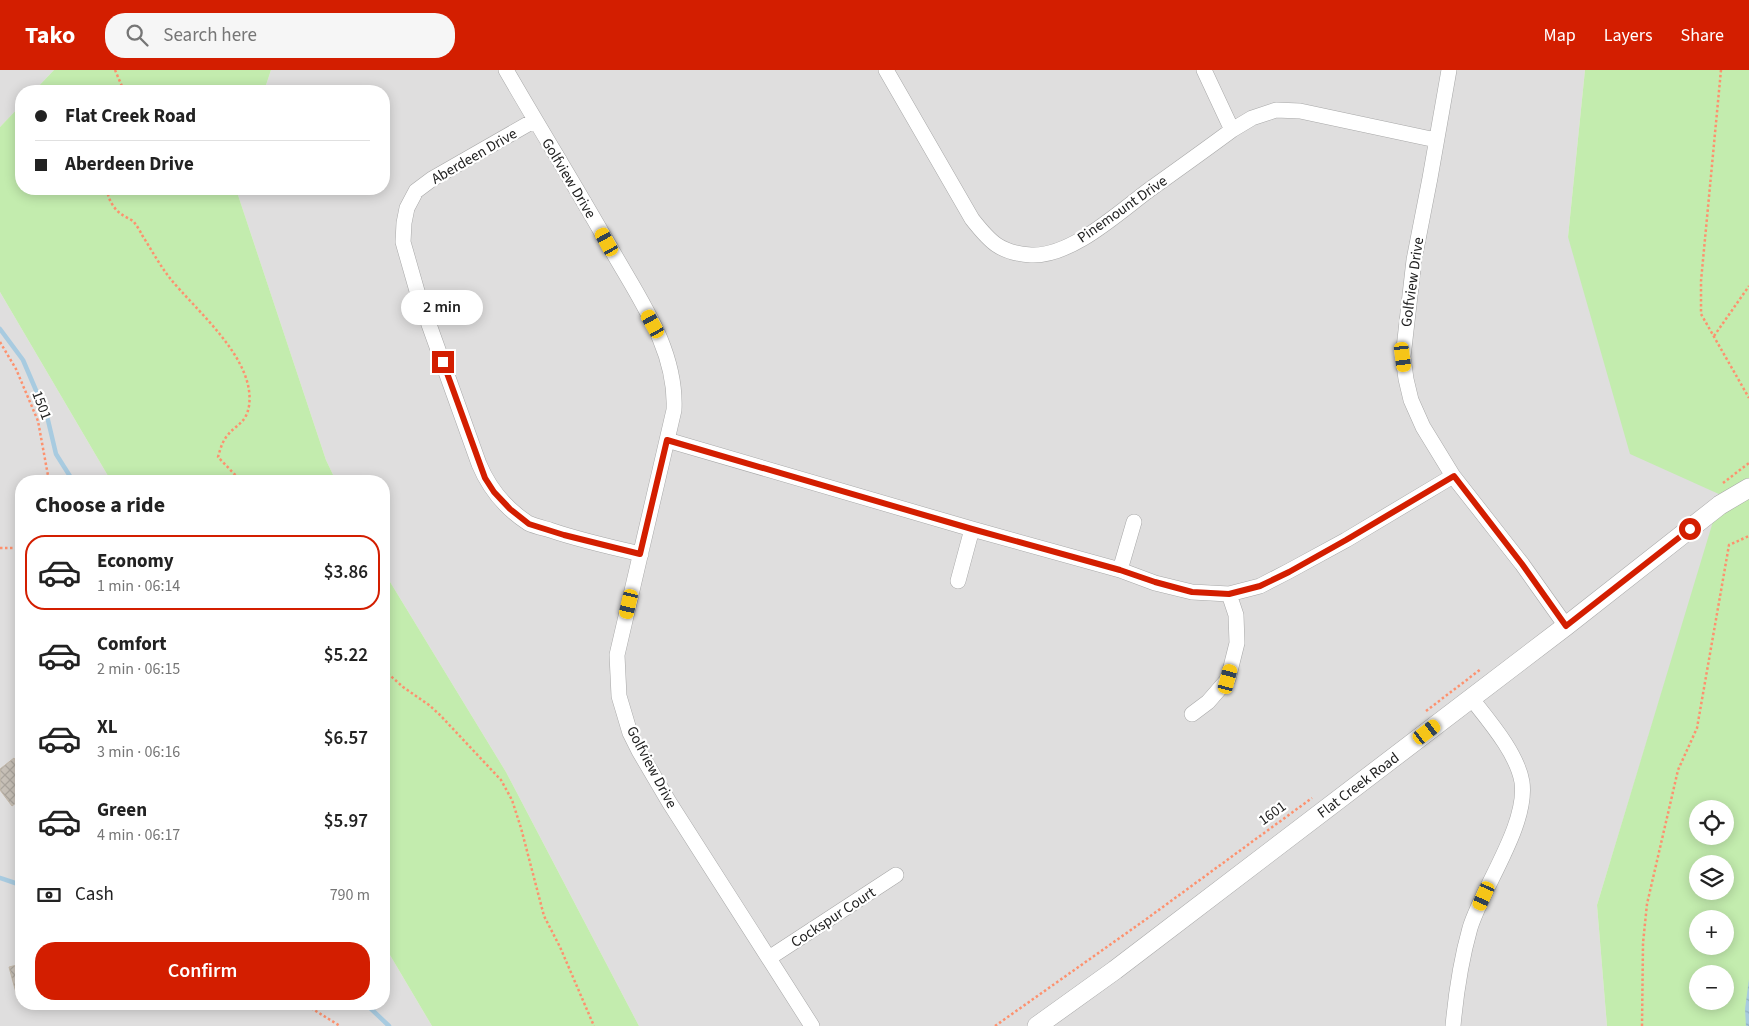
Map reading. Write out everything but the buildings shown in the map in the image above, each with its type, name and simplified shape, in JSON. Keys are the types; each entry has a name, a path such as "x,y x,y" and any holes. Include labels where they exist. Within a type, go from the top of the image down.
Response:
{"street":[{"name":"Golfview Drive","path":"506,70 583,200 653,324 663,345 673,377 674,410 618,655 619,696 630,732 669,802 812,1026"},
{"name":"Pinemount Drive","path":"886,70 972,219 988,239 1006,250 1032,255 1054,252 1091,233 1232,130 1252,118 1276,110 1300,111 1436,140"},
{"path":"1204,70 1232,130"},
{"name":"Golfview Drive","path":"1449,70 1414,260 1403,357 1411,400 1423,427 1454,476 1522,564 1566,626"},
{"name":"Aberdeen Drive","path":"535,120 432,179 416,191 407,208 403,242 417,291 479,464 494,492 510,509 529,524 640,554"},
{"path":"667,440 1120,570 1155,582 1192,592 1229,594 1260,586 1289,572 1454,476"},
{"name":"Flat Creek Road","path":"1037,1026 1115,970 1566,626 1720,505 1749,488"},
{"path":"1120,570 1134,522"},
{"path":"958,580 972,529"},
{"path":"1192,714 1208,702 1228,679 1237,644 1236,615 1229,594"},
{"path":"1453,1026 1470,927 1514,830 1522,805 1522,783 1515,760 1471,698"},
{"name":"Cockspur Court","path":"769,958 896,875"}],"path":[{"path":"115,70 121,85"},
{"path":"1721,70 1700,298 1701,314 1749,398"},
{"path":"108,195 110,202 120,214 134,222 168,276 213,326 241,364 245,373 249,399 247,415 243,422 227,436 218,457 236,475"},
{"path":"1714,336 1749,286"},
{"name":"1501","path":"0,342 16,369 38,422 49,475"},
{"path":"1642,1026 1643,944 1647,904 1678,770 1696,728 1729,545 1749,536"},
{"path":"0,548 15,548"},
{"path":"1423,714 1485,667"},
{"path":"390,675 440,715 501,780 512,800 521,828 544,916 560,947 594,1026"},
{"name":"1601","path":"995,1026 1146,920 1314,796"},
{"path":"314,1010 340,1026"}],"shaded area":[{"path":"0,70 54,70 40,85 15,85 15,111 0,127"},
{"path":"271,70 1585,70 1568,237 1722,495 1597,905 1607,1026 639,1026 506,772 390,582 390,475 333,475 326,460 238,195 390,195 390,85 266,85"},
{"path":"0,292 107,475 15,475 15,1010 390,1010 390,955 432,1026 0,1026"}],"green space":[{"path":"54,70 271,70 266,85 40,85"},
{"path":"1585,70 1749,70 1749,1026 1607,1026 1597,905 1721,495 1630,454 1568,237"},
{"path":"15,111 15,195 238,195 326,460 333,475 107,475 0,292 0,127"},
{"path":"390,582 506,772 639,1026 432,1026 390,955"}],"water":[{"path":"1749,979 1749,1026 1746,1026 1745,1009"}],"waterway":[{"path":"0,329 23,360 47,416 56,454 69,475"},
{"path":"0,878 15,883"},
{"path":"372,1010 389,1026"}],"route":[{"path":"443,362 485,478 494,492 510,509 529,524 640,554 667,440 1120,570 1155,582 1192,592 1229,594 1260,586 1289,572 1454,476 1522,564 1566,626 1690,529"}]}
